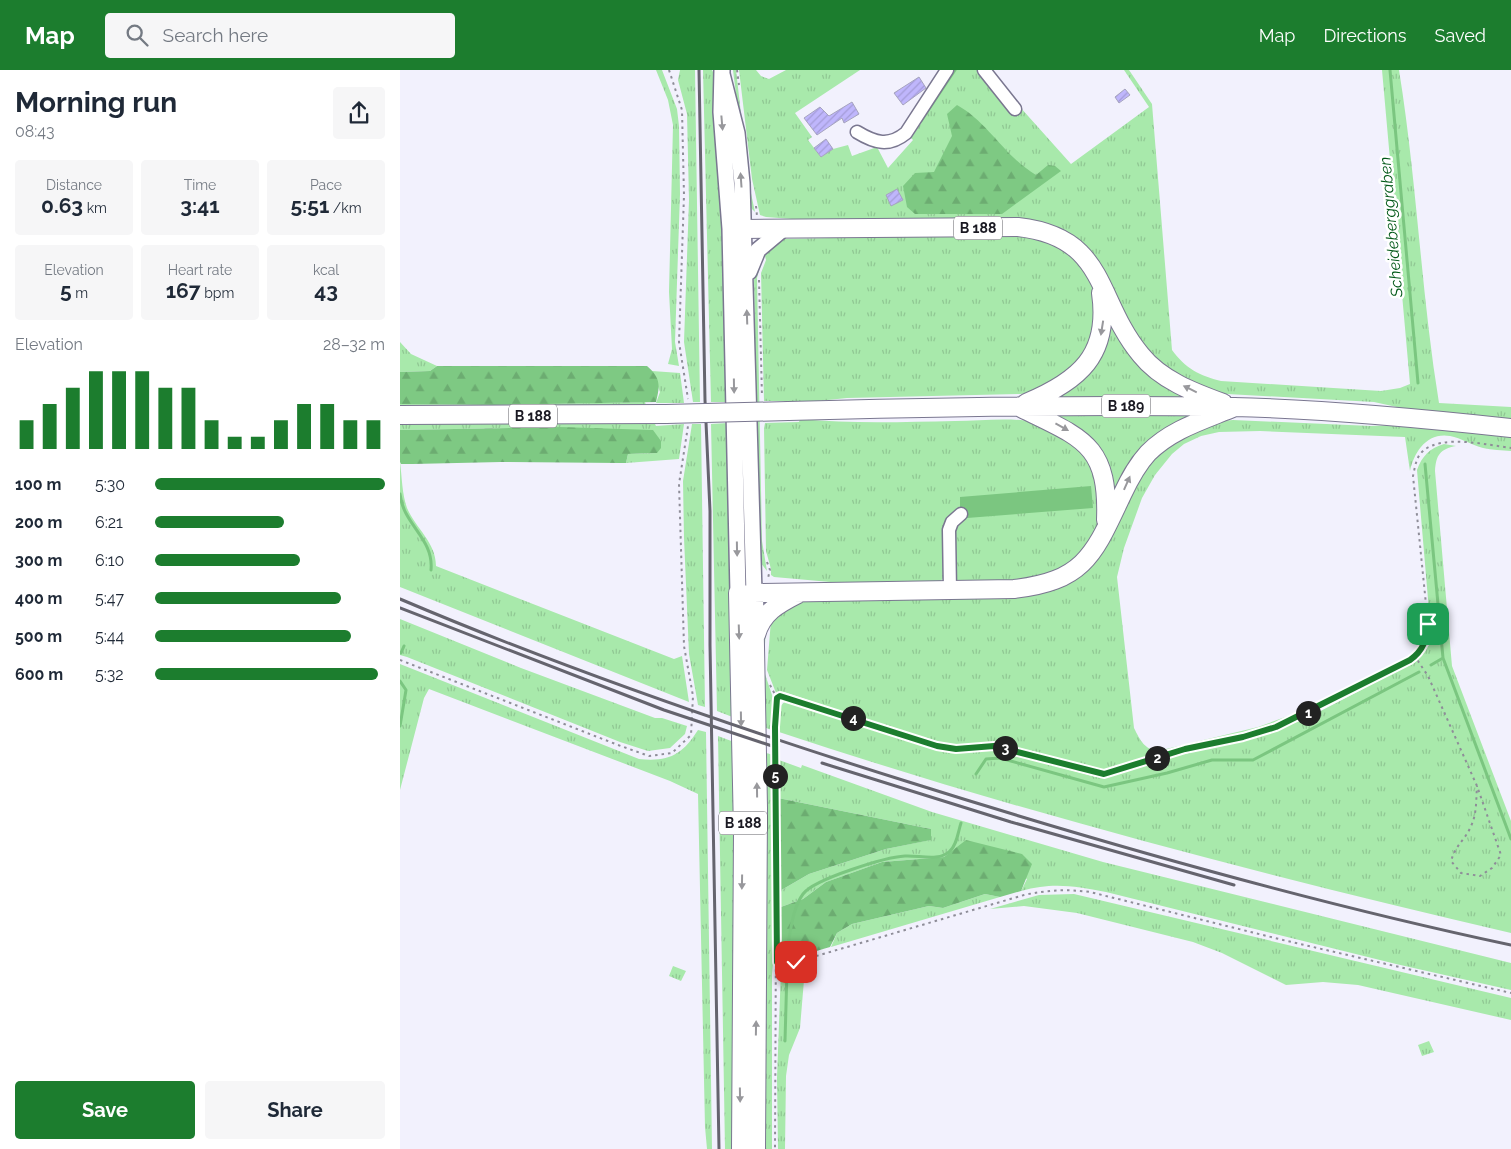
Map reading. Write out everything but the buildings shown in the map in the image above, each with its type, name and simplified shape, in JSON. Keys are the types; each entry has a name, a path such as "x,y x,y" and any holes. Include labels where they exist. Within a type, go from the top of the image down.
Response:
{"highway":[{"path":"741,229 783,230"},
{"name":"B 188","path":"400,415 666,414 1018,406 1062,386 1081,371 1089,362 1100,338 1103,324 1100,280 1087,259 1071,245 1047,232 1033,229 783,230"},
{"path":"1100,280 1125,332 1149,365 1171,380 1235,407"},
{"name":"B 188","path":"746,593 1014,589 1048,584 1062,578 1085,562 1094,550 1106,527 1106,487 1102,471 1087,446 1067,429 1018,406"},
{"name":"B 189","path":"1018,406 1235,407 1406,416 1511,428"},
{"path":"1106,527 1130,476 1148,454 1176,431 1235,407"},
{"path":"755,641 765,616 778,604 800,592"},
{"name":"B 188","path":"746,593 755,641 758,864 756,1149"},
{"name":"B 188","path":"741,1149 746,593"}],"main road":[{"path":"722,72 737,133 741,229"},
{"name":"B 188","path":"741,229 746,283 746,593"},
{"name":"B 188","path":"741,229 746,593"},
{"name":"B 188","path":"746,283 758,250 783,230"}],"street":[{"path":"857,132 869,139 884,143 900,138 906,133 947,70"},
{"path":"984,70 1015,109"},
{"path":"950,590 949,530 952,522 961,514"}],"path":[{"path":"669,70 682,110 684,194 679,342 688,405"},
{"path":"400,660 649,756 672,753 691,735 693,696 684,646 679,484 688,420"},
{"path":"775,1149 777,962 775,727 777,698 780,696 937,746 956,749 994,746 1104,774 1185,749 1243,737 1276,727 1410,660 1418,654 1426,642 1428,624 1413,476 1416,460 1422,451 1433,444 1447,442 1511,448"},
{"path":"1410,660 1418,661 1428,676 1477,786 1501,855 1492,868 1480,876 1461,873 1451,861 1455,847 1471,828 1476,811 1477,786"},
{"path":"777,962 796,962 1024,895 1050,890 1070,890 1090,892 1283,940 1511,993"}],"green space":[{"path":"656,70 662,70 677,109 679,126 680,194 675,342 679,366 668,364 672,349 669,292 673,125 668,100"},
{"path":"680,70 695,70 700,402 693,402 684,342 689,200 687,114 678,80"},
{"path":"703,70 712,70 713,72 713,102 725,227 729,402 711,402"},
{"path":"733,70 736,70 749,184 755,212 751,208 749,198"},
{"path":"739,70 756,70 761,76 769,79 786,70 860,70 795,113 812,137 808,140 821,157 833,149 848,145 852,156 877,147 888,168 913,140 911,138 956,70 977,70 993,86 1020,107 1071,164 1149,107 1124,70 1129,70 1152,104 1172,350 1182,362 1194,370 1206,377 1221,381 1381,391 1400,388 1410,384 1382,70 1399,70 1439,403 1511,407 1511,421 1406,409 1374,402 1227,394 1196,388 1144,352 1099,263 1079,241 1053,227 843,223 760,215 752,179"},
{"path":"957,105 978,121 1025,168 1036,175 1048,165 1055,166 1061,171 1002,214 915,214 907,207 903,186 915,173 934,172 952,136 947,114"},
{"path":"1018,234 1059,245 1083,267 1095,289 1099,321 1081,364 1035,391 1021,394 847,398 799,403 799,401 764,401 761,273 766,260 764,252 782,239"},
{"path":"762,258 757,278 762,541 767,571 760,562 758,541 754,276"},
{"path":"1108,318 1199,398 1042,401 1052,396"},
{"path":"400,342 411,354 437,366 430,371 400,372"},
{"path":"437,366 647,366 657,378 658,391 656,402 492,405 400,404 400,372 430,371"},
{"path":"652,371 680,373 684,403 656,403 660,392"},
{"path":"645,402 646,406 400,409 400,404 492,405"},
{"path":"1040,413 1206,413 1177,425 1114,502 1109,477"},
{"path":"800,419 839,422 1017,420 1041,423 1074,440 1089,458 1099,478 1102,499 1099,521 1090,541 1076,559 1055,573 1032,580 1007,583 958,584 953,572 950,531 958,521 957,516 948,520 945,530 946,575 938,584 864,585 774,577 771,575 766,551 764,428 765,423 799,422"},
{"path":"1222,421 1371,426 1395,425 1511,435 1511,451 1483,448 1450,436 1435,437 1428,440 1418,451 1410,471 1405,437 1260,431 1219,432 1201,436 1184,444 1172,454 1155,475 1142,498 1124,548 1117,577 1134,728 1142,742 1148,748 1162,750 1258,727 1310,708 1263,729 1205,742 1105,771 995,743 958,746 942,745 784,692 776,693 767,670 771,620 788,604 810,601 1050,590 1123,503 1161,446"},
{"path":"654,422 656,426 684,424 679,459 626,463 628,454 657,453 560,427 400,430 400,424"},
{"path":"728,423 735,718 717,711 711,424"},
{"path":"692,424 701,424 705,707 698,705 689,654 683,481"},
{"path":"560,427 653,430 661,441 661,448 657,453 628,454 626,463 501,462 401,464 400,462 400,430"},
{"path":"1444,444 1456,446 1446,449 1440,454 1436,461 1435,471 1452,666 1511,821 1511,933 1143,841 960,789 779,732 779,708 785,701 789,701 932,747 955,752 982,748 994,749 1096,777 1126,771 1186,752 1275,731 1311,716 1415,662 1429,645 1431,634 1417,470 1427,453"},
{"path":"400,462 405,503 433,550 436,566 674,659 682,656 689,702 400,587"},
{"path":"400,619 521,668 655,718 662,718 687,726 685,734 670,748 648,751 620,742 400,655"},
{"path":"766,628 764,660 765,674 773,698 772,730 763,727 761,642"},
{"path":"400,664 639,759 667,758 686,746 698,730 706,732 712,1149 707,1149 705,1127 698,794 670,781 429,689 424,698 400,790"},
{"path":"718,736 734,742 733,1149 725,1149"},
{"path":"763,752 773,755 772,873 775,941 772,974 772,1149 764,1149"},
{"path":"779,760 801,768 802,765 932,812 1103,862 1511,963 1511,990 1396,964 1106,892 1064,886 1033,888 1021,891 1027,879 956,849 944,857 882,862 826,882 803,899 778,908 778,892 809,874 886,849 930,840 931,829 778,798"},
{"path":"778,798 931,829 931,840 886,849 809,874 778,892"},
{"path":"966,840 1022,854 1032,864 1021,891 1000,897 985,894 943,908 929,906 852,924 837,933 830,947 801,955 786,953 782,948 778,926 778,908 803,899 826,882 882,862 944,857"},
{"path":"985,894 1000,897 831,947 837,933 852,924 929,906 943,908"},
{"path":"1074,894 1511,998 1511,1020 1358,985 1323,982 1286,985 1222,953 1193,942 1077,913 1024,906 990,909 1039,895"},
{"path":"818,960 805,968 800,1028 789,1055 786,1076 785,1149 778,1149 777,1078 781,969"},
{"path":"673,966 686,971 681,981 669,976"},
{"path":"1429,1041 1434,1052 1422,1056 1418,1045"}],"shaded area":[{"path":"1091,486 1093,508 967,518 960,510 960,497"}],"waterway":[{"path":"921,121 955,70"},
{"name":"Scheideberggraben","path":"1390,70 1418,383"},
{"name":"Scheideberggraben","path":"1425,464 1443,658 1511,839"},
{"path":"400,494 402,505 428,549 431,559 431,570"},
{"path":"401,653 404,646"},
{"path":"1431,665 1443,658"},
{"path":"976,774 986,759 1000,758 1104,787 1167,773 1212,760 1253,760 1419,672"},
{"path":"400,681 406,690 400,726"},
{"path":"787,949 796,906 803,894 810,888 835,876 883,860 905,856 935,857 945,854 954,845 961,823"},
{"path":"785,1041 787,970"}],"railway":[{"path":"699,70 705,400 710,511 710,645 719,1149"},
{"path":"400,599 590,674 718,720 912,783 1210,871 1360,910 1511,945"},
{"path":"400,608 664,710 775,747"},
{"path":"822,763 1011,822 1234,885"}],"route":[{"path":"796,962 777,962 775,727 777,698 780,696 785,696 937,746 956,749 983,745 1006,748 1096,774 1104,774 1185,749 1261,732 1293,720 1410,660 1418,654 1426,642 1428,624"}]}
